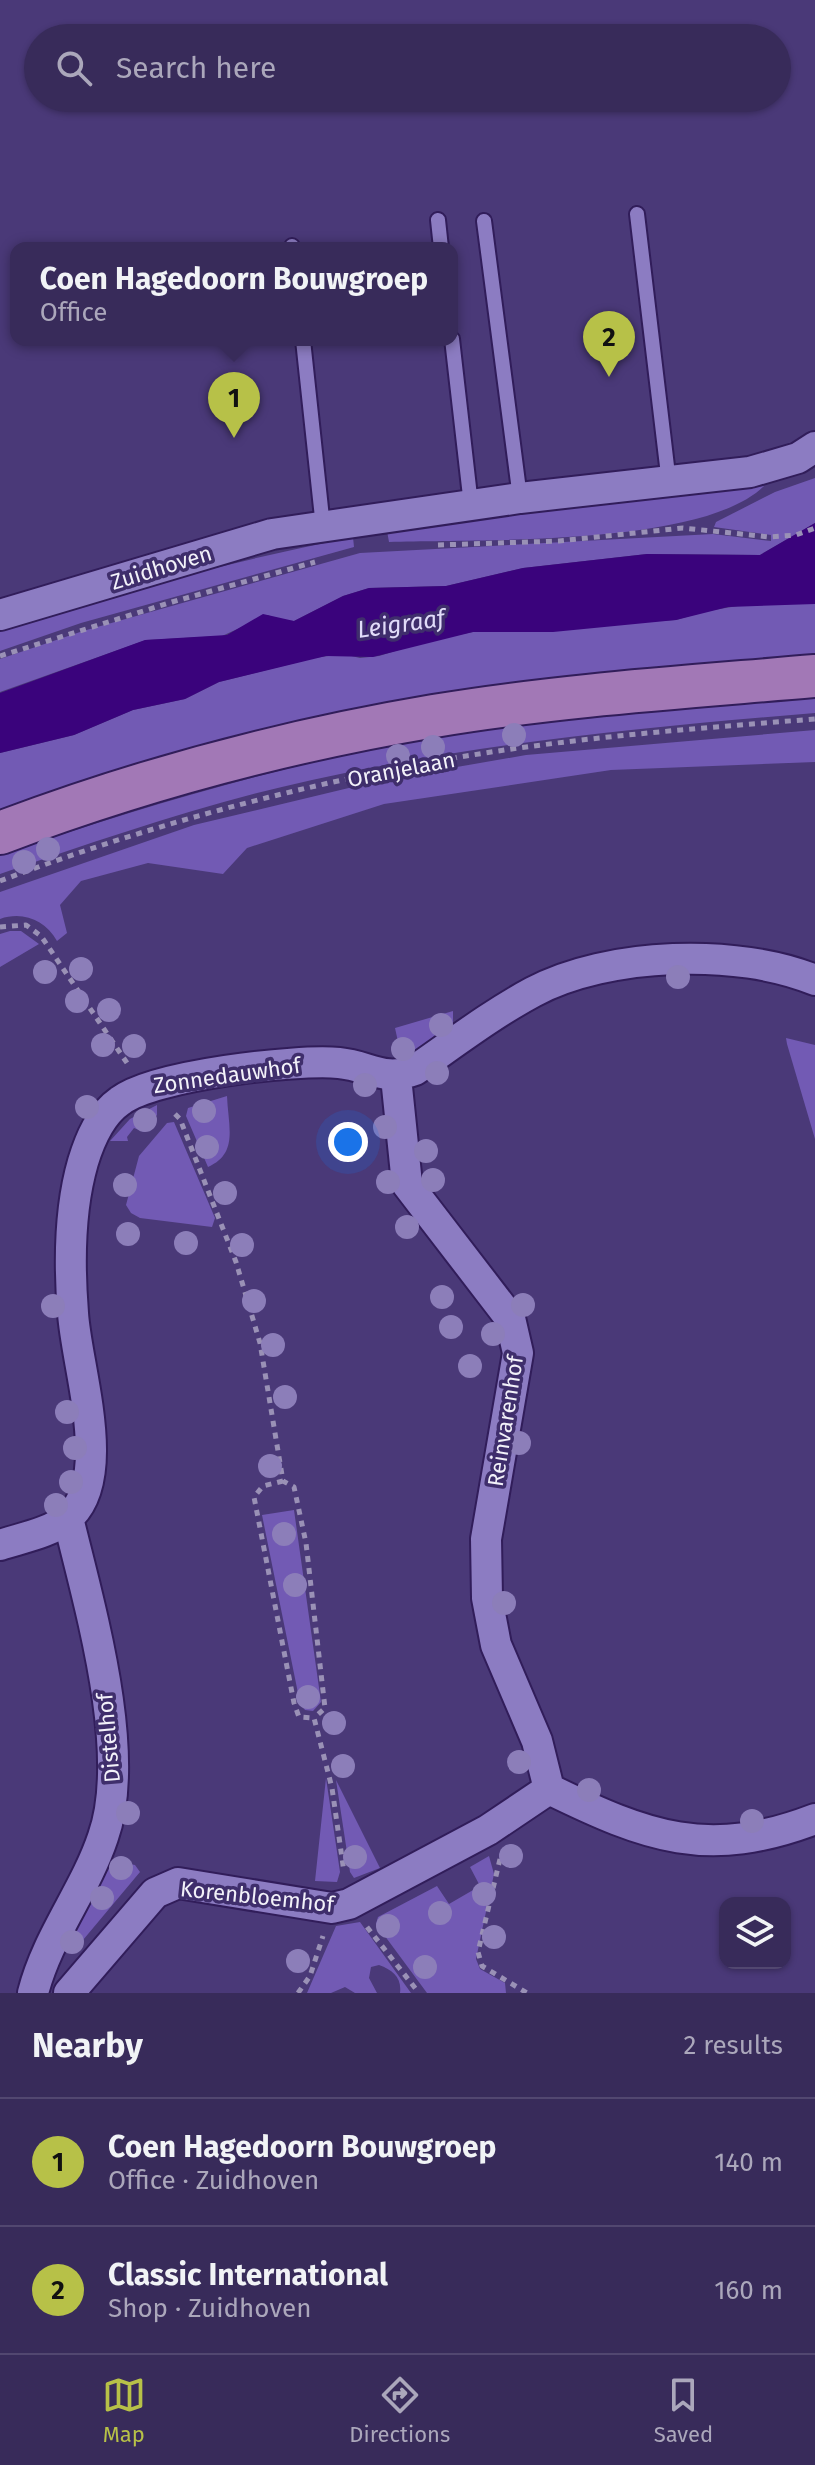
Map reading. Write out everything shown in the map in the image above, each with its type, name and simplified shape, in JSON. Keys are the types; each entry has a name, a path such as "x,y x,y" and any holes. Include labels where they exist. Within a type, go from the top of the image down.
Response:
{"street":[{"name":"Zuidhoven","path":"0,615 272,534 520,498 750,472 798,458 815,447"},
{"name":"Oranjelaan","path":"0,833 197,769 377,727 554,699 815,676"},
{"path":"396,1077 415,1070 535,991 579,974 646,962 730,961 771,965 815,980"},
{"name":"Zonnedauwhof","path":"68,1518 81,1500 91,1472 89,1427 73,1315 71,1249 75,1190 96,1129 118,1102 142,1087 293,1062 341,1063 396,1077"},
{"name":"Reinvarenhof","path":"396,1077 407,1184 510,1318 516,1337 514,1384 484,1562 496,1645 537,1741 549,1789"},
{"path":"0,1545 68,1518"},
{"name":"Distelhof","path":"33,1993 58,1930 103,1840 114,1784 108,1701 68,1518"},
{"path":"549,1789 607,1817 679,1840 716,1841 759,1836 815,1819"},
{"name":"Korenbloemhof","path":"69,1993 155,1893 178,1883 341,1906 488,1830 549,1789"}],"lane":[{"path":"637,214 669,483"},
{"path":"438,220 440,242"},
{"path":"484,221 520,498"},
{"path":"304,346 323,527"},
{"path":"453,346 471,505"}],"path":[{"path":"428,546 559,541 683,528 770,537 796,535 815,528"},
{"path":"0,656 326,559"},
{"name":"Oranjelaan","path":"0,881 190,817 361,777 468,756 657,732 815,719"},
{"path":"0,927 26,925 41,936 142,1087 180,1119 236,1262 260,1343 283,1481"},
{"path":"283,1481 294,1487 306,1543 325,1708 314,1718 299,1717 294,1703 254,1497 263,1486 283,1481"},
{"path":"298,1993 310,1976 341,1906 332,1788 314,1718"},
{"path":"488,1830 500,1859 478,1952 482,1966 517,1991 527,1993"},
{"name":"Korenbloemhof","path":"341,1906 419,1993"}],"shaded area":[{"path":"815,478 815,523 760,555 647,554 523,568 446,586 369,588 343,596 294,621 278,620 268,615 222,636 146,640 0,692 0,659 83,631 360,553 713,534 771,541 771,535 714,527 716,522 775,492"},
{"path":"764,486 734,506 692,520 642,530 530,539 389,542 387,531 574,504"},
{"path":"353,537 354,547 81,623 0,651 0,631 43,616 175,578"},
{"path":"750,604 815,604 815,658 0,813 0,753 74,735 133,710 185,699 219,682 314,658 343,654 360,658 379,656 428,641 473,632 676,620"},
{"path":"815,698 815,713 500,746 312,780 194,811 0,874 0,855 221,786 389,745 537,720"},
{"path":"815,730 815,762 611,770 384,804 247,848 223,874 148,863 81,881 60,905 67,933 57,941 33,919 17,916 0,919 0,892 194,825 382,780 526,755"},
{"path":"21,931 39,944 0,967 0,934"},
{"path":"453,1011 453,1027 402,1060 395,1028"},
{"path":"786,1038 815,1045 815,1139 787,1044"},
{"path":"227,1096 228,1146 218,1161 208,1167 186,1116 188,1108"},
{"path":"157,1105 157,1115 144,1132 134,1128 127,1137 128,1141 110,1141 130,1119"},
{"path":"174,1122 215,1218 212,1227 140,1218 131,1213 126,1205 139,1156 167,1123"},
{"path":"294,1510 321,1702 313,1711 305,1710 300,1703 262,1515"},
{"path":"326,1778 340,1872 337,1882 315,1881"},
{"path":"336,1780 380,1868 354,1878 350,1872"},
{"path":"489,1856 494,1874 476,1959 480,1969 505,1983 506,1993 427,1993 376,1924 378,1917 437,1886 449,1904 480,1886 470,1867"},
{"path":"104,1859 135,1865 140,1872 83,1940 66,1936"},
{"path":"360,1922 411,1993 400,1993 396,1975 379,1965 371,1967 369,1978 377,1993 355,1993 345,1987 331,1993 307,1993 336,1926"}],"water":[{"name":"Leigraaf","path":"815,523 815,604 728,607 676,620 553,632 473,632 373,657 326,656 219,682 185,699 133,710 74,735 0,753 0,693 145,640 227,635 263,614 294,621 343,596 369,588 446,586 523,568 647,554 760,555"}],"place":[{"name":"Classic International","path":"609,377"},
{"name":"Coen Hagedoorn Bouwgroep","path":"234,438"}]}
